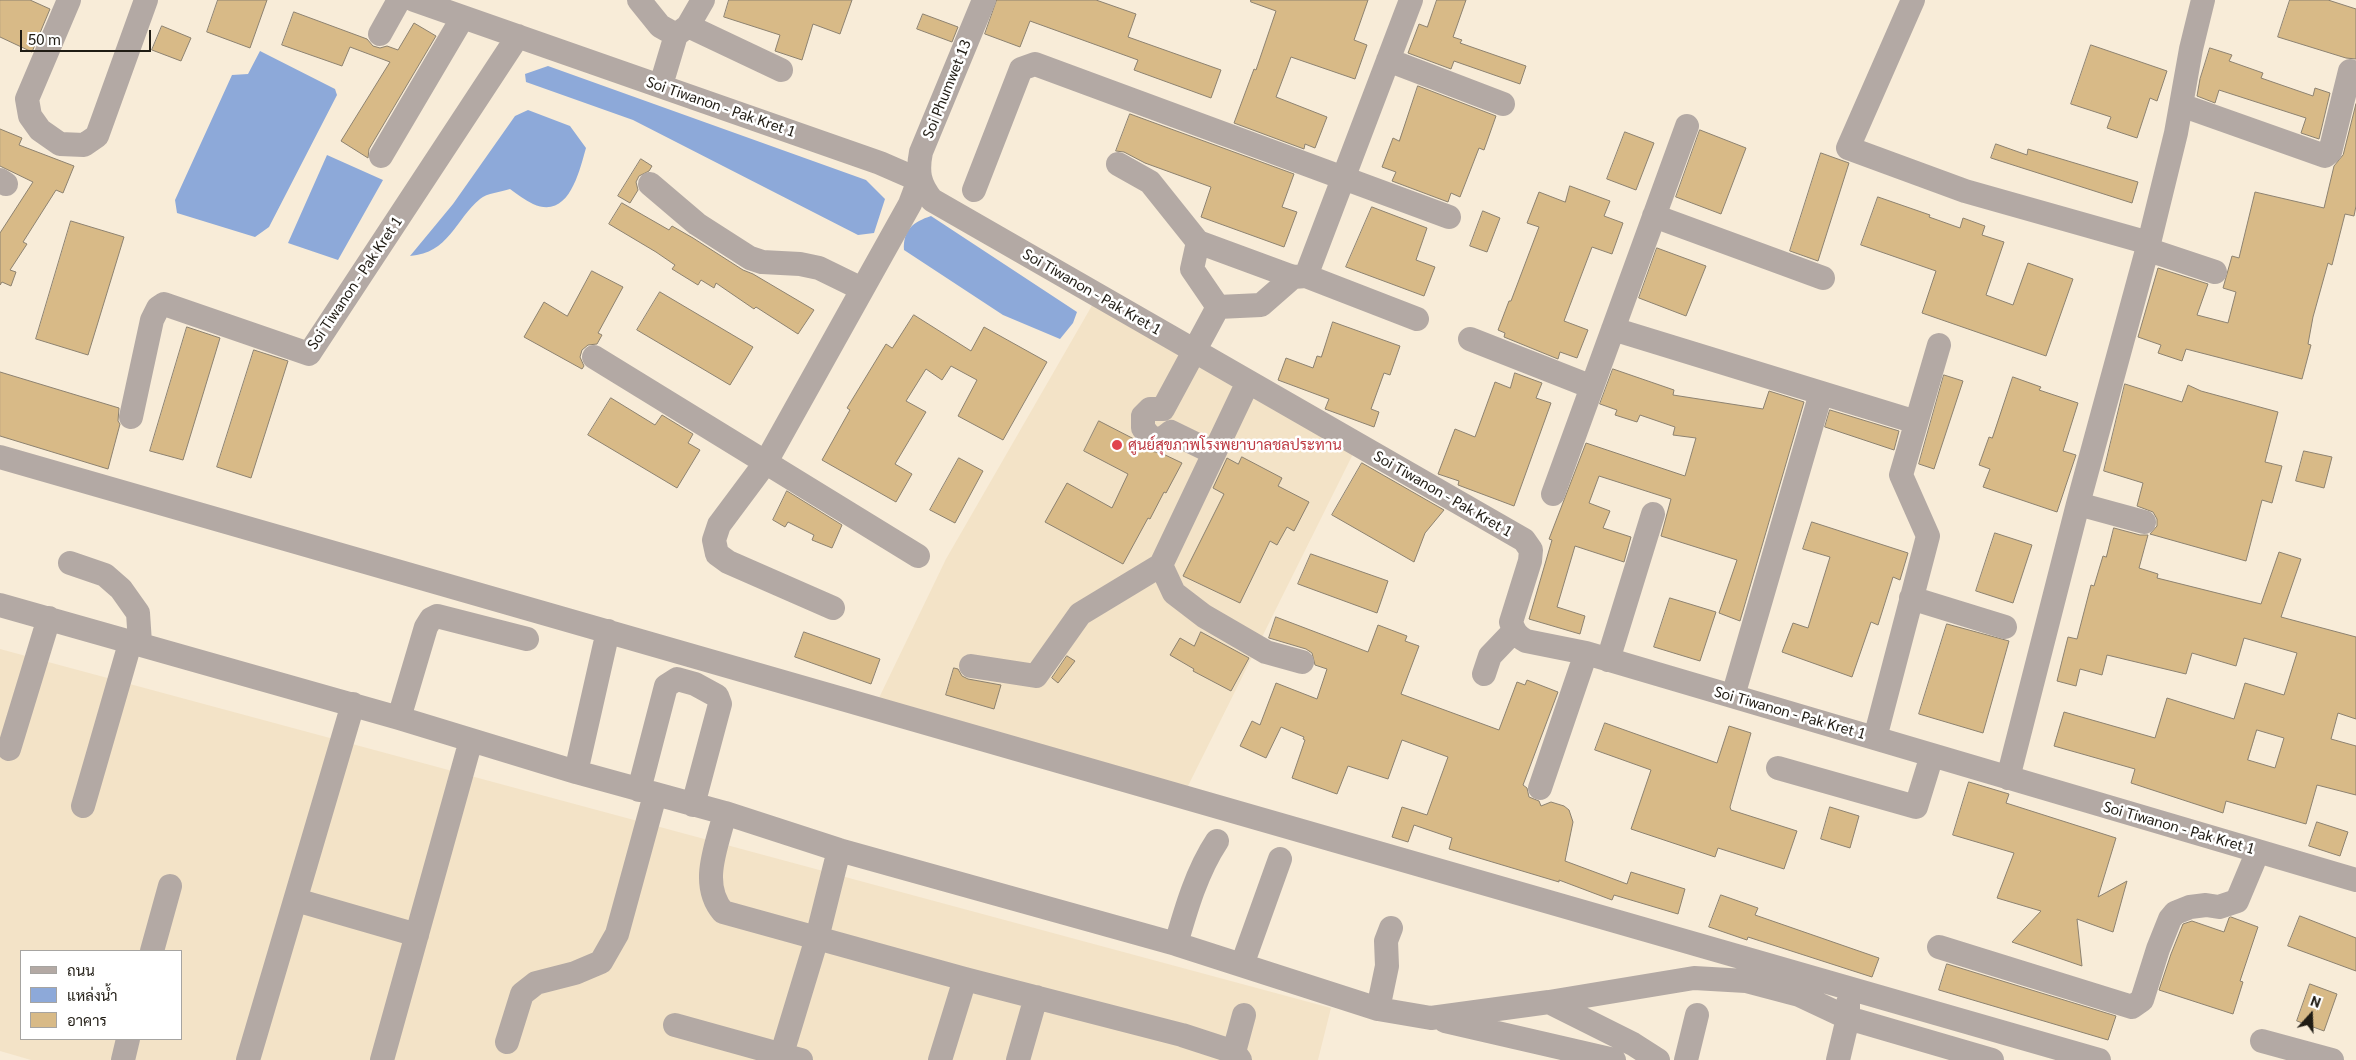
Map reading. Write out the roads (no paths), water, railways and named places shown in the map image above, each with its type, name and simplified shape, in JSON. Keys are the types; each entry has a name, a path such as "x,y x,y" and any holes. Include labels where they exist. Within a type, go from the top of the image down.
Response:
{"street":[{"path":"69,0 27,99 30,116 40,130 60,144 84,145 97,136 146,0"},
{"path":"380,34 399,0"},
{"name":"Soi Tiwanon - Pak Kret 1","path":"414,0 880,163 919,180 932,200 1524,540 1531,550 1530,561 1511,622 1513,632 1526,641 1586,653 2356,880"},
{"path":"639,0 660,26 682,31 782,70"},
{"path":"661,85 682,31 703,0"},
{"name":"Soi Phumwet 13","path":"833,608 728,562 717,554 714,540 719,525 766,462 910,204 919,180 918,168 921,152 984,0"},
{"path":"1218,307 1261,305 1299,277 1343,178 1411,0"},
{"path":"1912,0 1848,148 1965,191 2148,246 2215,272"},
{"path":"2008,778 2078,504 2148,246 2203,0"},
{"path":"381,156 463,17"},
{"name":"Soi Tiwanon - Pak Kret 1","path":"131,417 152,320 158,308 164,304 309,354 518,36"},
{"path":"1388,60 1503,104"},
{"path":"974,190 1021,69 1035,64 1449,217"},
{"path":"2181,104 2325,156 2330,152 2350,71"},
{"path":"1553,494 1687,126"},
{"path":"1118,164 1150,182 1198,242 1417,319"},
{"path":"650,184 697,224 750,258 762,262 800,264 818,268 862,289"},
{"path":"1654,216 1823,278"},
{"path":"1198,242 1192,269 1218,307"},
{"path":"1214,454 1171,432 1162,439 1151,438 1142,428 1143,416 1150,409 1163,408 1218,307"},
{"path":"1613,329 1916,422"},
{"path":"1470,339 1592,387"},
{"path":"1875,738 1928,536 1901,475 1939,345"},
{"path":"594,357 918,556"},
{"path":"971,666 1036,676 1080,614 1161,565 1248,382"},
{"path":"1733,696 1821,393"},
{"path":"0,458 608,631 1845,989 2099,1060"},
{"path":"2078,504 2144,522"},
{"path":"1608,660 1653,514"},
{"path":"70,563 105,575 122,589 138,613 136,642 84,806"},
{"path":"1161,565 1174,593 1204,616 1266,652 1302,662"},
{"path":"1911,598 2005,627"},
{"path":"0,605 353,704 576,772 725,813 840,850 1176,944 1378,1009 1431,1018 1614,1060"},
{"path":"399,718 426,627 437,616 527,640"},
{"path":"9,749 48,618"},
{"path":"576,772 608,631"},
{"path":"1484,674 1490,656 1513,632"},
{"path":"1540,788 1586,653"},
{"path":"507,1042 522,994 536,983 575,973 600,962 617,934 647,792 666,686 677,679 695,684 717,696 720,704 693,805"},
{"path":"248,1060 353,704"},
{"path":"382,1060 471,740"},
{"path":"1778,768 1916,807 1932,755"},
{"path":"725,813 709,878 717,905 723,912 965,979 1182,1035 1237,1056 1244,1015"},
{"path":"1176,944 1187,907 1210,852 1217,841"},
{"path":"675,1025 788,1058 840,850"},
{"path":"1939,948 2132,1007 2142,1000 2158,949 2170,919 2175,913 2190,906 2206,905 2219,907 2238,901 2258,852"},
{"path":"1242,965 1280,859"},
{"path":"152,950 170,886"},
{"path":"296,900 417,935"},
{"path":"1378,1009 1387,966 1386,941 1391,928"},
{"path":"1431,1018 1549,1002 1694,978 1746,981 1771,986 1798,995 1848,1018 1992,1060"},
{"path":"940,1060 965,979"},
{"path":"1838,1060 1848,1018 1845,989"},
{"path":"1018,1060 1036,998"},
{"path":"1549,1002 1633,1044 1658,1060"},
{"path":"1686,1060 1697,1015"},
{"path":"123,1060 128,1040"},
{"path":"2262,1041 2332,1060"}],"water":[{"path":"260,51 335,89 337,95 269,227 255,237 177,213 175,200 232,75 248,74"},
{"path":"548,66 866,180 885,199 874,233 858,235 633,120 526,82 525,74"},
{"path":"528,110 570,126 586,148 576,180 564,200 555,205 545,207 533,204 510,189 486,195 471,207 443,242 423,254 410,256 453,204 515,116"},
{"path":"327,155 383,180 338,260 288,243"},
{"path":"931,216 1077,312 1073,323 1060,339 1003,315 904,250 905,237 910,228 919,221"}],"place":[{"name":"ศูนย์สุขภาพโรงพยาบาลชลประทาน","path":"1117,445"}]}
